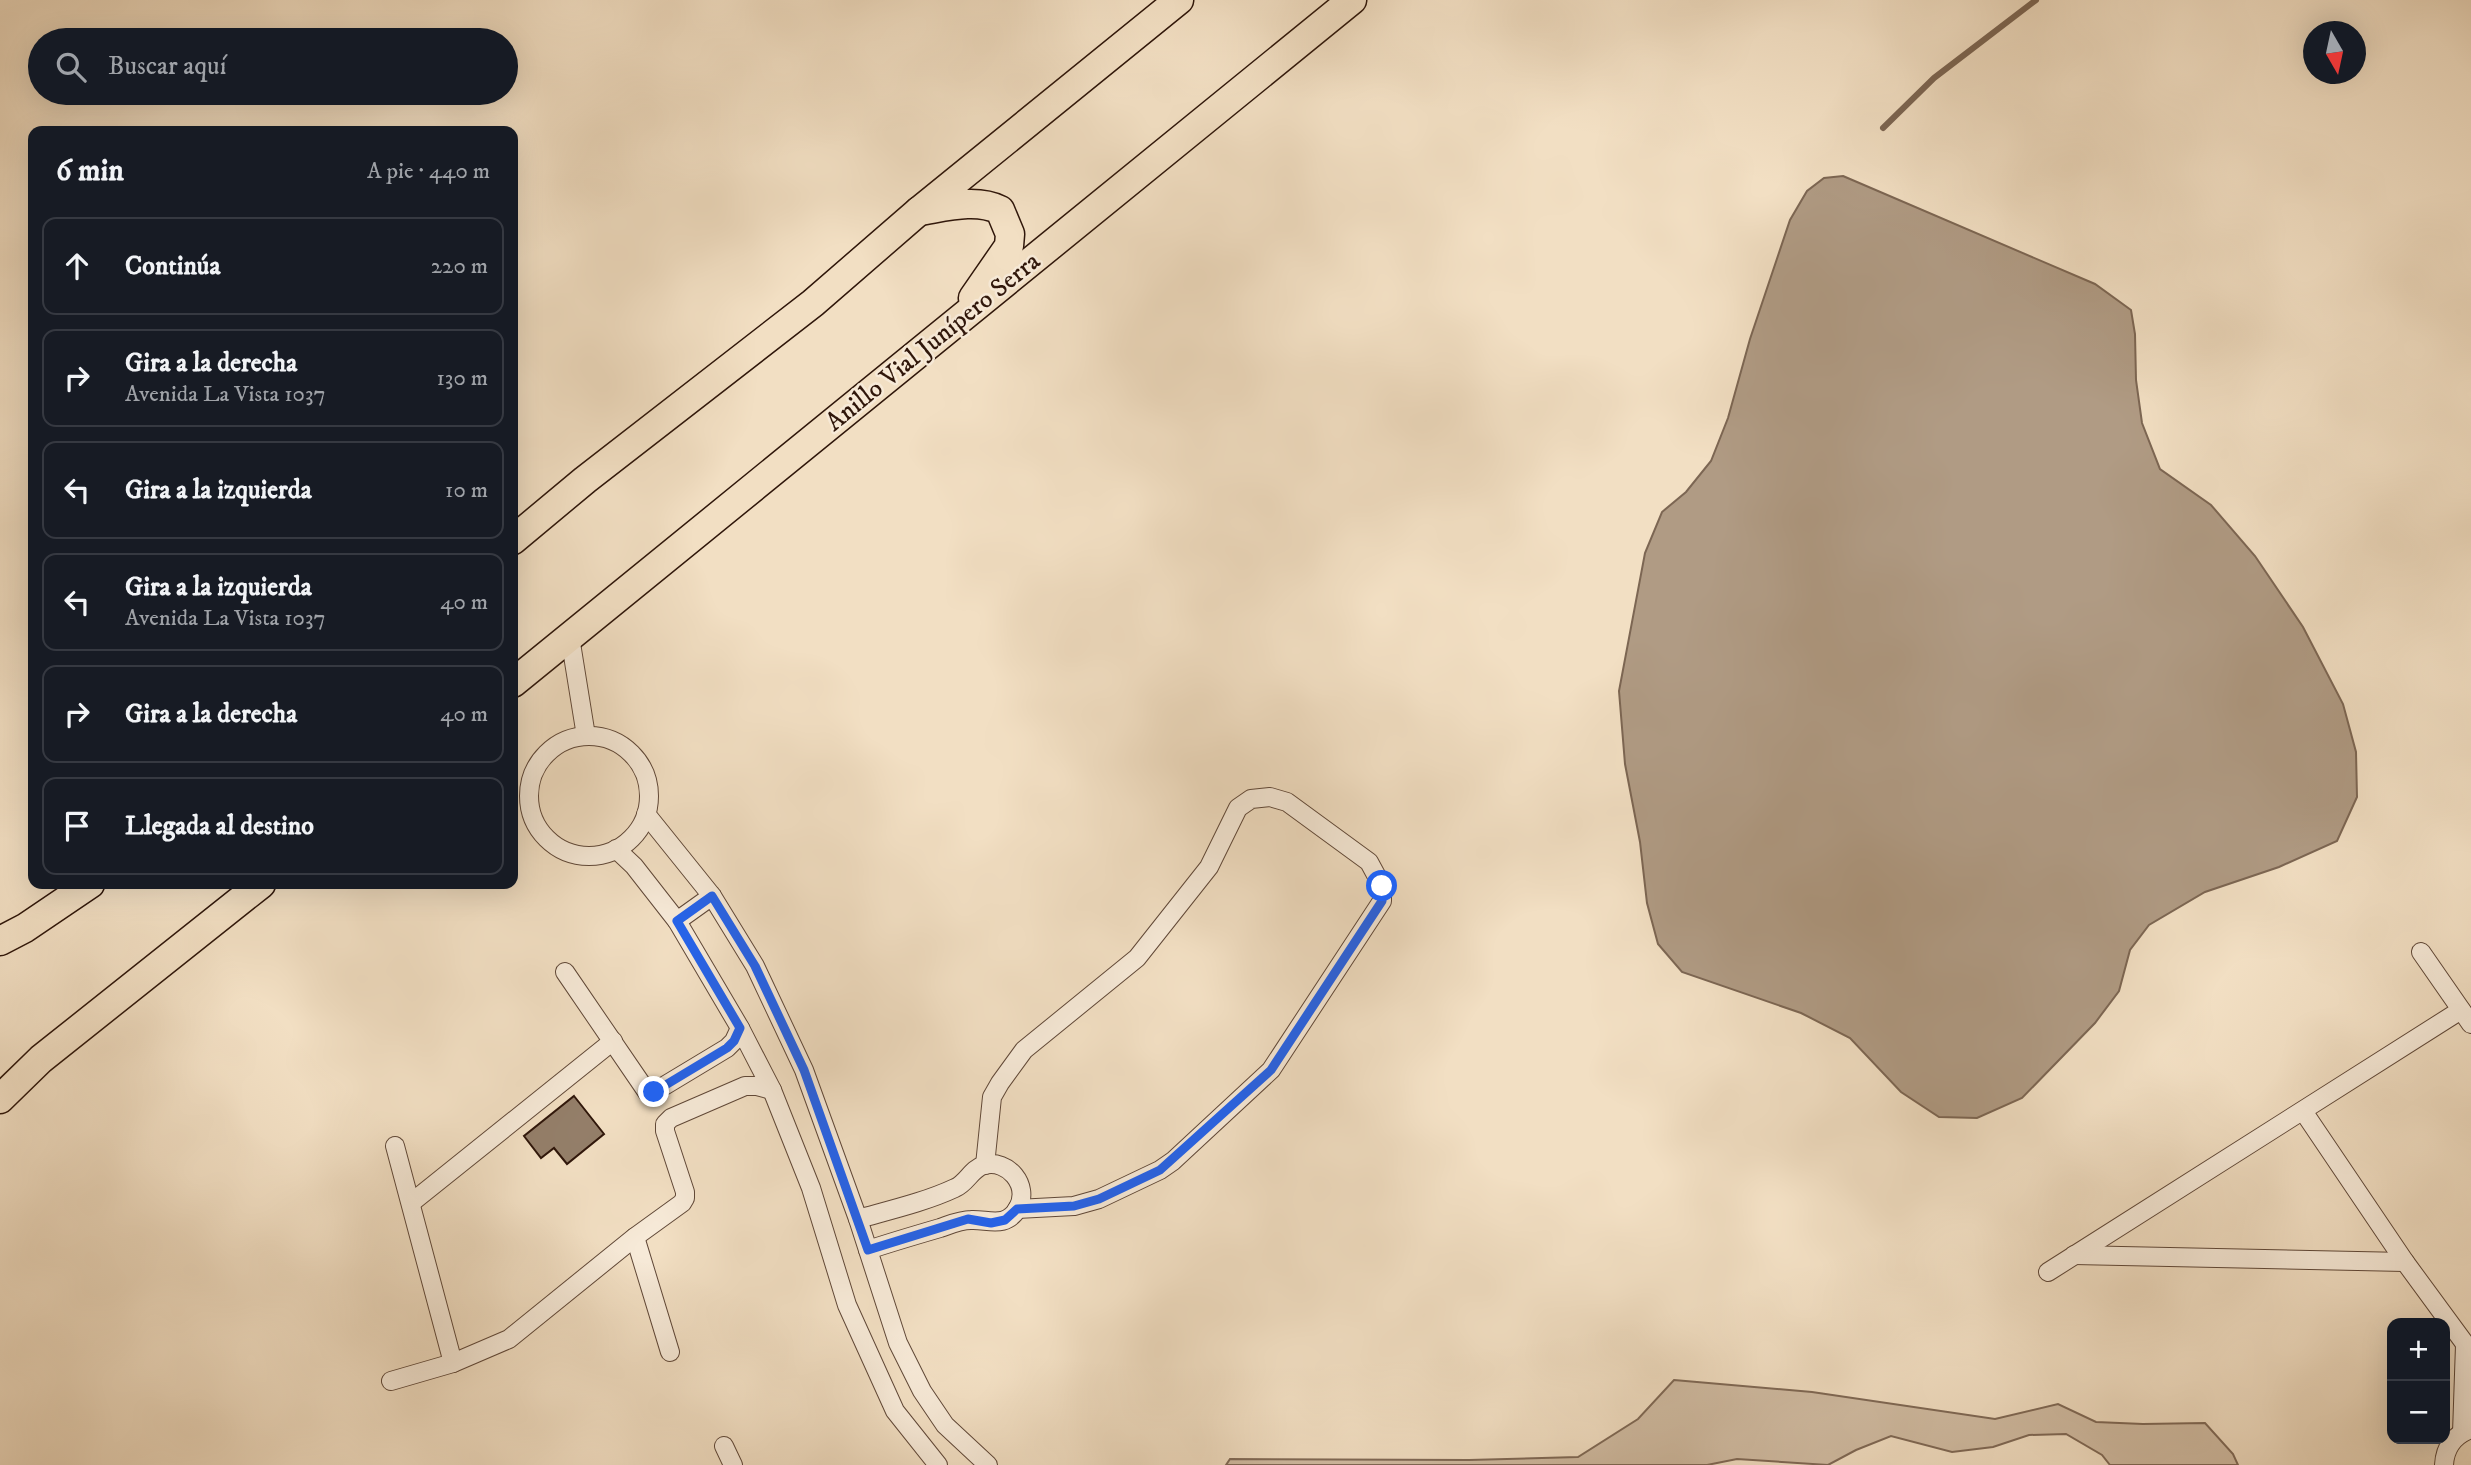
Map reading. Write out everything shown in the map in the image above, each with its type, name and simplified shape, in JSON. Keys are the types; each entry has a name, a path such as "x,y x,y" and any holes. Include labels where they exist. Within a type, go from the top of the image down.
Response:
{"highway":[{"path":"518,536 585,480 813,303 919,211 1179,0"},
{"name":"Anillo Vial Junípero Serra","path":"518,679 1352,0"},
{"path":"919,211 988,204 1000,210 1010,234 1009,246 956,323"},
{"path":"0,942 83,889"},
{"path":"0,1087 41,1059 255,889"},
{"path":"0,1099 41,1059"}],"street":[{"path":"570,638 586,736"},
{"path":"586,736 609,739 629,751 643,769 649,792 646,814 634,835 616,849 592,856 568,852 547,840 533,820 520,793 545,754 563,741 586,736"},
{"path":"985,1165 992,1097 1000,1083 1024,1050 1137,958 1209,867 1238,808 1251,799 1270,797 1287,802 1369,862 1382,886 1382,901 1271,1070 1160,1170 1099,1199 1074,1206 1017,1209"},
{"path":"646,814 712,896 755,966 804,1070 858,1219 898,1343 922,1391 945,1425 988,1465"},
{"path":"616,849 646,880 677,921 740,1028 772,1090 811,1188 847,1305 895,1411 938,1465"},
{"path":"677,921 712,896"},
{"path":"2048,1272 2303,1111 2466,1017 2421,952"},
{"path":"565,972 647,1092 654,1092 727,1048 740,1028"},
{"path":"411,1203 612,1041"},
{"path":"391,1381 453,1363 509,1339 685,1198 665,1124 671,1118 745,1086 772,1090"},
{"path":"2303,1111 2405,1262 2468,1348 2466,1431 2448,1447 2444,1465"},
{"path":"395,1146 453,1363"},
{"path":"858,1219 958,1188 975,1170 985,1165 1001,1166 1013,1172 1020,1183 1022,1196 1017,1209 1005,1220 991,1223 968,1219 868,1250"},
{"path":"635,1237 670,1352"},
{"path":"2074,1255 2405,1262"},
{"path":"724,1446 733,1465"}],"shaded area":[{"path":"1843,176 2095,284 2131,310 2142,423 2160,469 2211,505 2255,556 2303,627 2343,704 2356,752 2357,797 2337,841 2279,867 2205,892 2149,925 2130,950 2119,991 2095,1023 2022,1098 1977,1118 1939,1117 1901,1092 1850,1038 1801,1013 1682,972 1658,944 1647,903 1640,842 1625,764 1619,691 1645,553 1662,512 1686,492 1711,461 1728,418 1750,339 1790,220 1807,191 1824,178"},
{"path":"1674,1380 1812,1392 1995,1419 2058,1404 2096,1422 2205,1423 2233,1454 2238,1465 2110,1465 2102,1455 2066,1434 2029,1435 1993,1447 1952,1452 1891,1436 1828,1465 1737,1459 1707,1465 1226,1465 1230,1459 1469,1460 1578,1457 1638,1419"}],"building":[{"path":"574,1096 604,1134 567,1164 554,1148 541,1158 524,1136"}],"waterway":[{"path":"1883,128 1934,78 2036,0"}],"route":[{"path":"654,1092 727,1048 740,1028 677,921 712,896 755,966 804,1070 868,1250 968,1219 991,1223 1005,1220 1017,1209 1074,1206 1099,1199 1160,1170 1172,1161 1271,1070 1382,901 1382,886"}]}
